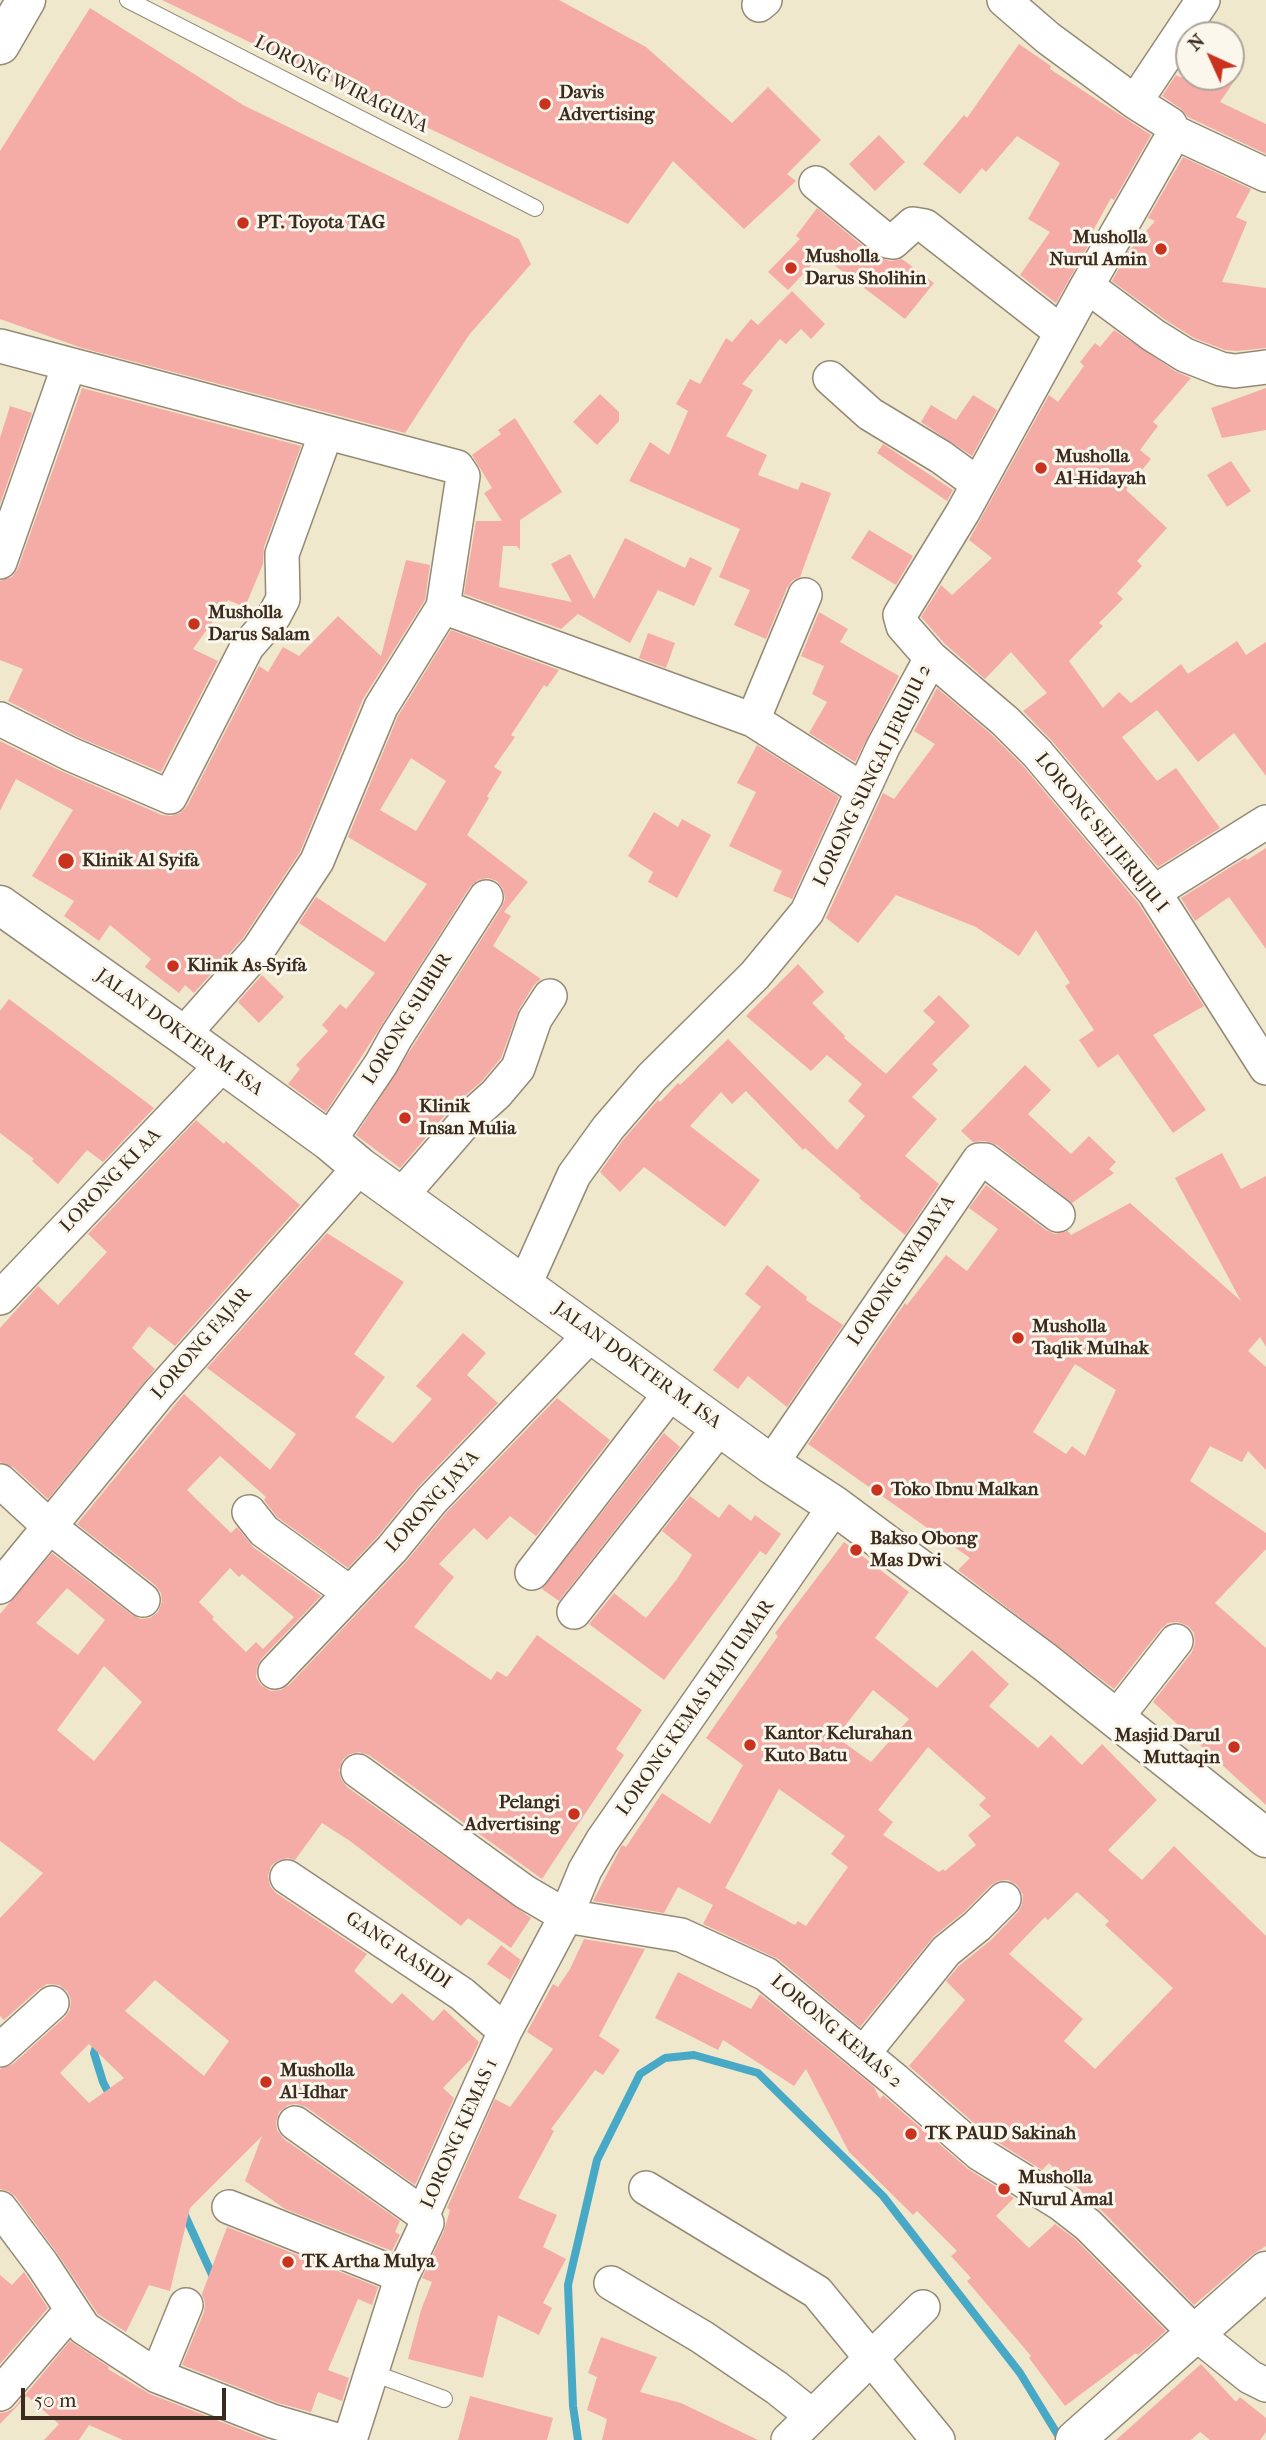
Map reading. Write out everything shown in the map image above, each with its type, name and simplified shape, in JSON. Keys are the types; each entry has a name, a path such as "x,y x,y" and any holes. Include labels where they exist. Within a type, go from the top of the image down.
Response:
{"main road":[{"path":"0,45 26,0"},
{"name":"JALAN DOKTER M. ISA","path":"0,905 223,1064 329,1141 360,1167 771,1464 835,1506 1263,1828"},
{"path":"1080,2436 1266,2271"}],"street":[{"path":"1004,0 1048,38 1135,102 1170,124 1174,132 1266,175"},
{"path":"1135,102 1203,0"},
{"name":"LORONG SUNGAI JERUJU 2","path":"525,1284 574,1175 608,1128 652,1077 755,975 807,912 883,747 931,658 903,626 902,610 978,484 1174,132"},
{"path":"816,183 887,241 893,242 913,224 925,226 1061,332"},
{"path":"1087,286 1185,355 1221,369 1235,371 1266,368"},
{"path":"0,346 457,467 463,477 446,594 381,708 317,862 258,950 183,1035"},
{"path":"0,562 69,365"},
{"path":"830,378 870,414 941,457 978,484"},
{"path":"0,719 70,754 170,797 247,647 281,605 282,554 326,433"},
{"path":"446,594 753,720 863,790"},
{"path":"753,720 806,595"},
{"name":"LORONG SEI JERUJU I","path":"931,658 1005,721 1037,753 1154,892 1266,1068"},
{"path":"1154,892 1266,822"},
{"name":"LORONG SUBUR","path":"329,1141 486,897"},
{"path":"401,1196 466,1121 496,1094 518,1068 535,1019 550,996"},
{"name":"LORONG KI AA","path":"0,1298 223,1064"},
{"name":"LORONG SWADAYA","path":"771,1464 979,1160 985,1160 1058,1215"},
{"name":"LORONG FAJAR","path":"0,1587 159,1393 360,1167"},
{"name":"LORONG JAYA","path":"275,1672 392,1549 432,1500 592,1333"},
{"path":"532,1573 672,1391"},
{"path":"574,1612 720,1427"},
{"path":"0,1481 50,1527 143,1600"},
{"name":"LORONG KEMAS HAJI UMAR","path":"566,1916 585,1870 602,1841 835,1506"},
{"path":"249,1512 264,1531 350,1593"},
{"path":"1116,1718 1176,1641"},
{"name":"LORONG KEMAS 2","path":"358,1771 526,1892 566,1916 681,1935 766,1973 980,2154 1061,2204 1087,2225 1195,2333 1250,2376 1266,2385"},
{"name":"GANG RASIDI","path":"287,1877 462,1994 506,2031"},
{"path":"863,2054 946,1951 1004,1899"},
{"name":"LORONG KEMAS 1","path":"350,2440 402,2276 427,2223 423,2214 506,2031 566,1916"},
{"path":"0,2050 52,2003"},
{"path":"295,2123 423,2214"},
{"path":"646,2188 817,2292 938,2440"},
{"path":"229,2207 402,2276"},
{"path":"0,2208 42,2264 84,2328 157,2376 272,2421 337,2440"},
{"path":"611,2283 702,2337 813,2416"},
{"path":"157,2376 186,2305"},
{"path":"788,2440 923,2307"},
{"path":"0,2393 71,2311"}],"lane":[{"name":"LORONG WIRAGUNA","path":"128,0 536,208"},
{"path":"373,2373 444,2399"}],"building":[{"name":"Davis Advertising","path":"162,0 559,0 646,47 732,123 768,87 821,140 787,174 796,181 744,229 673,161 628,224"},
{"name":"PT. Toyota TAG","path":"90,8 243,105 519,239 531,264 469,335 405,433 82,348 0,319 0,151"},
{"path":"1019,44 1051,66 1050,69 1151,135 1114,200 1111,198 1090,236 1093,237 1056,303 1020,275 1050,232 1028,219 1060,163 1017,136 986,172 982,168 960,194 923,164 964,115 967,118"},
{"path":"1175,76 1175,91 1227,91 1220,102 1266,124 1266,154 1188,117 1162,96"},
{"path":"879,135 905,162 875,191 849,164"},
{"path":"1183,157 1251,189 1236,217 1247,222 1222,282 1266,288 1266,348 1225,350 1194,338 1112,281 1128,252 1155,221 1148,218"},
{"path":"817,208 875,256 890,261 902,259 934,283 905,319 821,255 788,290 768,272 800,239 796,236"},
{"path":"792,291 825,324 811,339 801,329 786,344 780,339 742,384 753,390 726,436 767,455 758,475 798,490 801,482 831,493 800,577 793,580 787,588 766,639 734,625 750,590 719,577 740,529 629,481 650,442 669,455 688,411 676,404 690,379 700,384 726,338 732,342 751,319 758,325"},
{"path":"1114,330 1175,371 1191,378 1153,422 1158,426 1140,450 1151,459 1126,490 1167,528 1137,561 1142,566 1117,593 1123,599 1099,623 1103,626 1069,661 1103,708 1119,692 1131,703 1181,664 1188,674 1237,641 1246,655 1266,642 1266,776 1234,733 1198,762 1157,710 1122,737 1157,781 1176,768 1220,828 1158,867 1052,741 1023,711 1047,693 1011,652 985,679 945,644 921,617 941,585 952,595 992,558 969,540 1049,395 1058,402 1084,366 1080,362 1095,343 1100,347"},
{"path":"82,388 301,446 264,547 263,564 245,607 228,600 193,649 218,661 161,772 78,737 8,701 23,669 0,660 0,581 12,577 18,568"},
{"path":"1266,388 1266,430 1222,438 1211,408"},
{"path":"600,394 619,412 619,421 597,445 573,422"},
{"path":"973,395 997,410 972,456 921,422 931,405 956,420"},
{"path":"10,406 32,413 0,504 0,438"},
{"path":"515,418 562,492 520,520 520,550 517,546 503,546 499,587 572,602 551,564 570,554 594,599 625,538 685,568 690,557 712,568 694,606 658,590 630,643 578,614 561,629 464,594 476,521 502,521 484,493 492,488 472,455 501,434 498,430"},
{"path":"883,444 953,490 947,501 877,453"},
{"path":"1231,461 1251,491 1227,507 1207,475"},
{"path":"869,530 913,556 896,585 851,558"},
{"path":"406,560 430,565 425,600 363,699 300,852 243,938 194,993 185,985 179,993 145,967 151,959 110,925 99,941 64,916 74,901 32,876 73,810 16,779 0,811 0,741 162,815 180,813 187,806 259,666 268,672 283,647 299,656 338,616 381,656"},
{"path":"819,612 848,629 840,642 899,676 855,762 809,733 827,702 812,694 824,666 801,656"},
{"path":"451,630 559,670 547,687 544,685 511,735 515,737 494,767 502,772 467,835 528,882 504,912 511,916 493,946 541,979 519,1009 501,1058 482,1081 451,1108 400,1168 356,1135 502,907 505,899 503,889 497,881 488,878 478,880 470,887 326,1112 288,1084 300,1069 296,1065 328,1031 322,1025 340,1004 346,1009 375,973 299,923 316,897 385,942 427,884 348,837 398,716","holes":["411,758 446,781 416,831 380,810"]},
{"path":"648,633 675,643 666,668 639,658"},
{"path":"937,688 992,735 1023,766 1138,903 1204,1006 1153,1035 1206,1110 1173,1133 1118,1054 1098,1068 1079,1040 1094,1030 1065,986 1070,983 1036,930 1019,956 976,927 896,895 858,943 826,918 883,793 894,799 935,744 914,731"},
{"path":"757,745 839,797 792,899 773,891 782,871 729,846 756,792 737,783"},
{"path":"654,812 678,827 682,819 711,835 677,898 648,882 653,872 628,856"},
{"path":"1266,848 1266,949 1229,897 1195,921 1181,898"},
{"path":"798,964 824,992 812,1003 844,1038 886,1074 935,1022 923,1011 939,995 970,1026 932,1064 938,1070 912,1097 937,1119 905,1156 939,1184 905,1235 859,1198 861,1196 805,1148 803,1150 746,1091 732,1104 721,1092 690,1126 760,1180 725,1227 644,1167 620,1192 600,1172 623,1140 658,1100 660,1102 678,1083 680,1085 728,1039 837,1150 865,1116 848,1101 862,1084 827,1055 811,1071 746,1016"},
{"path":"262,975 284,997 259,1023 238,1002"},
{"path":"9,999 154,1108 103,1162 87,1150 58,1184 32,1161 34,1159 0,1133 0,1011"},
{"path":"1025,1065 1051,1090 1028,1114 1071,1154 1089,1136 1116,1162 1109,1169 1114,1173 1072,1203 997,1145 985,1141 973,1142 961,1131"},
{"path":"196,1120 224,1144 226,1141 300,1205 175,1346 149,1326 132,1348 155,1369 48,1499 13,1467 0,1462 0,1328 38,1286 58,1305 107,1252 88,1234"},
{"path":"1222,1153 1241,1189 1266,1176 1266,1347 1260,1337 1248,1351 1266,1367 1266,1470 1248,1451 1242,1462 1210,1446 1190,1481 1266,1533 1266,1549 1215,1603 1266,1648 1266,1805 1153,1702 1192,1652 1194,1633 1188,1626 1178,1622 1168,1623 1114,1689 958,1570 970,1558 808,1444 905,1303 907,1305 946,1255 967,1271 998,1229 969,1208 986,1185 1055,1234 1068,1231 1071,1235 1130,1203 1241,1301 1175,1178","holes":["1075,1364 1116,1390 1085,1456 1072,1446 1066,1454 1033,1432"]},
{"path":"327,1233 404,1282 354,1354 385,1377 355,1417 393,1443 432,1399 416,1386 463,1333 486,1353 467,1375 498,1403 418,1487 348,1568 277,1517 264,1500 266,1497 220,1456 187,1490 231,1533 237,1527 253,1547 321,1596 261,1659 256,1677 261,1685 271,1691 281,1690 289,1685 406,1562 446,1513 557,1398 610,1440 536,1536 510,1516 487,1540 474,1528 439,1564 454,1577 414,1627 491,1680 497,1671 507,1677 537,1635 642,1710 616,1749 624,1755 542,1879 369,1755 359,1752 343,1759 339,1770 347,1787 531,1918 511,1948 468,1918 461,1926 350,1841 322,1823 295,1860 279,1860 271,1866 268,1876 270,1886 276,1893 367,1954 354,1971 392,2004 402,1993 433,2021 444,2009 479,2042 471,2059 443,2088 454,2098 415,2185 306,2107 288,2105 279,2112 277,2130 284,2139 400,2221 395,2232 400,2235 392,2251 285,2209 245,2181 262,2136 190,2208 170,2291 149,2285 126,2332 98,2314 15,2196 0,2189 0,2069 13,2064 65,2017 70,2010 71,2000 67,1991 59,1985 47,1984 4,2020 0,2016 0,1918 43,1873 0,1841 0,1614 52,1553 132,1615 141,1619 150,1618 158,1612 162,1602 161,1593 155,1585 77,1524 184,1394 270,1470 296,1434 207,1368","holes":["230,1568 239,1577 242,1574 294,1617 263,1649 256,1642 246,1652 212,1619 214,1617 199,1602","67,1588 105,1620 78,1655 36,1623","104,1666 142,1702 94,1761 57,1730","155,1980 229,2041 204,2076 125,2011","89,2044 124,2078 89,2103 60,2073"]},
{"path":"767,1265 807,1297 806,1300 843,1325 787,1407 748,1376 738,1389 713,1370 761,1307 745,1294"},
{"path":"664,1433 680,1447 559,1601 542,1589"},
{"path":"690,1496 719,1518 729,1504 751,1521 755,1515 781,1534 766,1555 760,1551 664,1680 589,1624 614,1593 646,1618 677,1579 692,1555 662,1531"},
{"path":"844,1542 909,1592 875,1638 937,1688 972,1650 1009,1684 989,1706 1038,1748 1051,1735 1082,1765 1102,1744 1157,1800 1108,1850 1142,1880 1174,1846 1266,1936 1266,2246 1194,2305 1102,2211 1084,2198 1086,2196 1055,2166 1049,2163 1042,2170 991,2138 909,2066 965,2000 946,1981 1018,1912 1023,1895 1017,1885 1008,1880 991,1885 964,1912 934,1936 860,2027 778,1959 703,1924 713,1905 678,1887 664,1913 593,1901 622,1845 626,1847 662,1793 710,1824 743,1765 706,1738 778,1636 775,1633","holes":["873,1690 909,1719 871,1762 836,1737","928,1747 986,1798 979,1805 991,1816 968,1835 976,1845 945,1871 943,1869 939,1872 883,1835 893,1822 878,1810","779,1789 845,1836 831,1854 848,1867 806,1926 798,1921 795,1925 725,1888","1077,1892 1109,1921 1105,1925 1173,1988 1095,2069 1064,2041 1083,2019 1009,1954 1045,1917 1048,1920"]},
{"path":"584,1939 645,1949 599,2036 620,2050 603,2075 595,2070 551,2129 554,2131 518,2198 557,2215 543,2247 566,2259 543,2303 552,2308 539,2335 498,2315 483,2378 408,2359 421,2310 432,2282 422,2278 444,2231 450,2210 447,2208 495,2099 510,2107 553,2049 527,2032 553,1984 558,1987 570,1969"},
{"path":"501,1945 521,1960 510,1980 487,1964"},
{"path":"678,1972 751,2009 760,1994 874,2087 880,2099 883,2095 968,2169 1014,2198 996,2216 1029,2248 1055,2224 1075,2239 1166,2331 1138,2355 1136,2353 1065,2406 1029,2358 1031,2356 967,2281 971,2278 951,2256 957,2251 917,2211 913,2215 849,2152 806,2069 794,2086 723,2040 718,2050 655,2018"},
{"path":"227,2227 378,2287 372,2305 358,2299 328,2370 349,2378 342,2401 318,2392 311,2412 278,2403 182,2365 204,2312 202,2294"},
{"path":"24,2272 48,2308 0,2364 0,2275 12,2285"},
{"path":"601,2337 657,2357 640,2392 681,2403 758,2440 602,2440 607,2419 587,2410 597,2377 588,2373"},
{"path":"70,2341 109,2367 108,2369 150,2394 268,2440 123,2440 89,2425 79,2440 44,2440 59,2424 27,2396 0,2424 0,2413 15,2407"},
{"path":"1201,2364 1236,2402 1240,2397 1266,2418 1266,2432 1260,2440 1210,2440 1200,2432 1191,2440 1116,2440"},
{"path":"470,2396 553,2418 547,2440 458,2440"}],"waterway":[{"path":"98,2041 94,2053 111,2098"},
{"path":"578,2440 573,2406 568,2285 597,2160 640,2074 665,2058 694,2055 758,2073 883,2196 1020,2373 1061,2440"},
{"path":"183,2211 214,2279"}],"place":[{"name":"Davis Advertising","path":"545,104"},
{"name":"PT. Toyota TAG","path":"243,223"},
{"name":"Musholla Nurul Amin","path":"1161,249"},
{"name":"Musholla Darus Sholihin","path":"791,268"},
{"name":"Musholla Al-Hidayah","path":"1041,468"},
{"name":"Musholla Darus Salam","path":"194,624"},
{"name":"Klinik Al Syifa","path":"66,861"},
{"name":"Klinik As-Syifa","path":"173,966"},
{"name":"Klinik Insan Mulia","path":"405,1118"},
{"name":"Musholla Taqlik Mulhak","path":"1018,1338"},
{"name":"Toko Ibnu Malkan","path":"877,1490"},
{"name":"Bakso Obong Mas Dwi","path":"856,1550"},
{"name":"Kantor Kelurahan Kuto Batu","path":"750,1745"},
{"name":"Masjid Darul Muttaqin","path":"1234,1747"},
{"name":"Pelangi Advertising","path":"574,1814"},
{"name":"Musholla Al-Idhar","path":"266,2082"},
{"name":"TK PAUD Sakinah","path":"911,2134"},
{"name":"Musholla Nurul Amal","path":"1004,2189"},
{"name":"TK Artha Mulya","path":"288,2262"}]}
